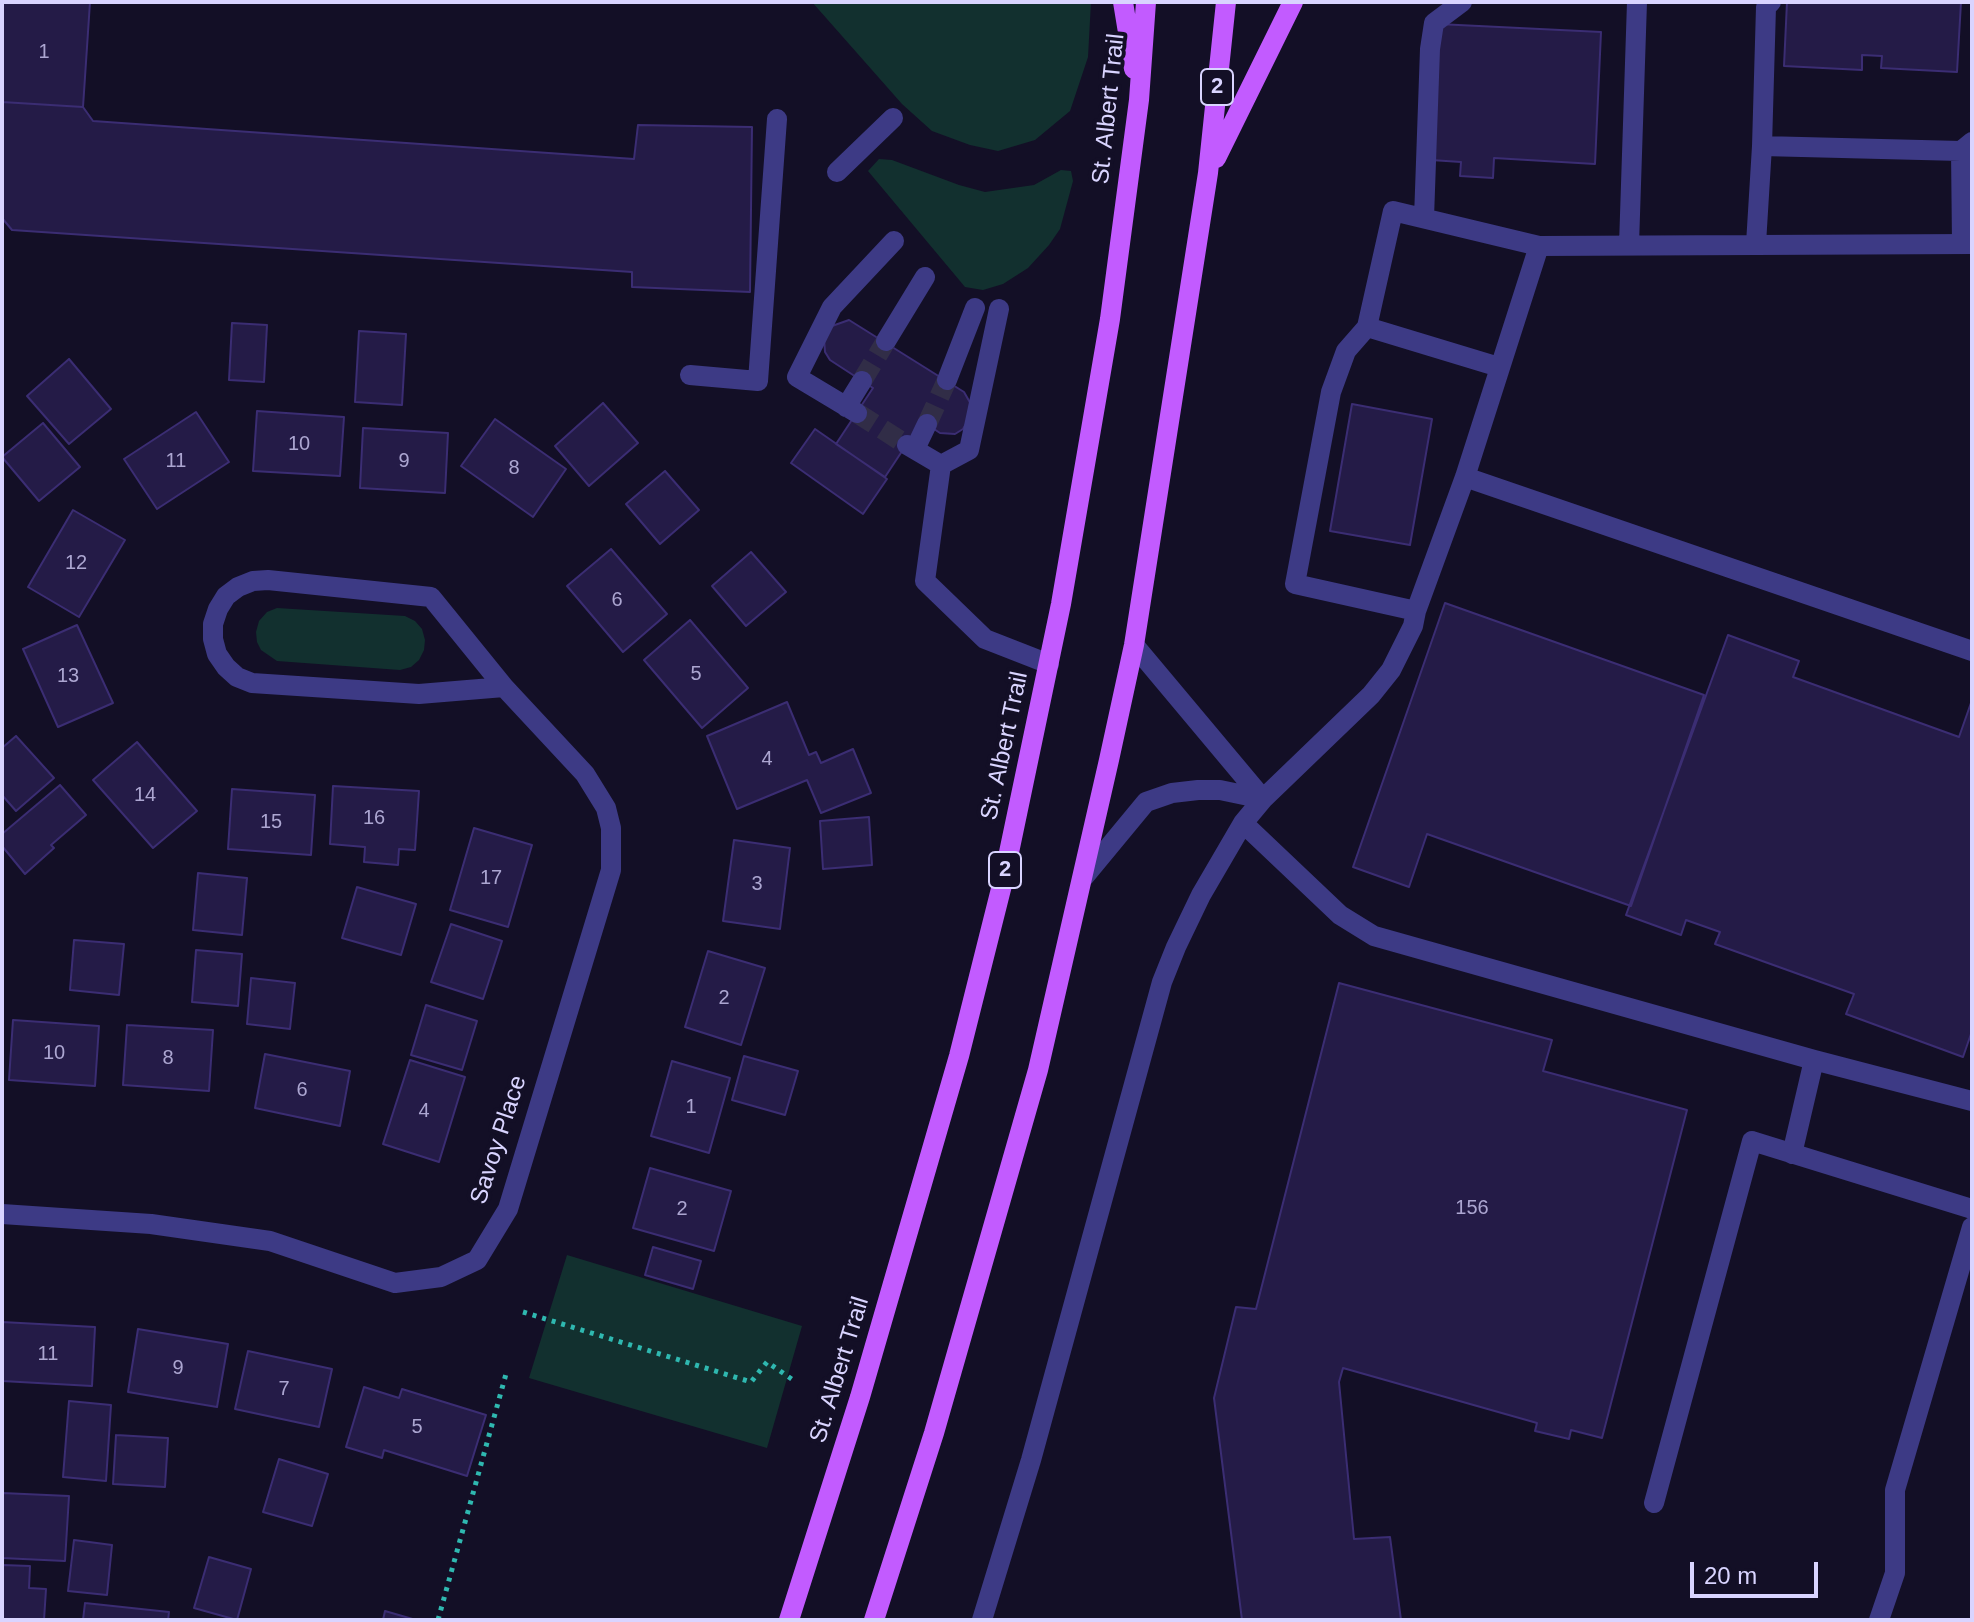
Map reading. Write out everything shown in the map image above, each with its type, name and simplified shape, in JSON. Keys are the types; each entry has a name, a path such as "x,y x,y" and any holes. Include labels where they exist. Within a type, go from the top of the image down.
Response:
{"main road":[{"path":"1123,2 1139,100"},
{"name":"St. Albert Trail","path":"789,1620 860,1397 959,1056 1003,881 1049,664 1110,319 1139,100 1146,2"},
{"name":"2","path":"874,1620 934,1433 1033,1085 1084,877 1134,645 1208,173 1226,2"},
{"path":"1208,173 1293,2"}],"street":[{"path":"1424,218 1430,49 1434,23 1462,2"},
{"path":"1629,245 1637,2"},
{"path":"1756,244 1769,5"},
{"path":"837,172 893,118"},
{"path":"690,375 758,381 777,119"},
{"path":"1416,611 1295,584 1331,392 1346,351 1367,327 1393,211 1539,246 1967,244 1967,146 1762,146"},
{"path":"862,381 851,410 797,377 832,307 894,241"},
{"path":"982,1620 1031,1460 1162,982 1201,895 1243,823 1391,670 1413,626 1465,477 1539,246"},
{"path":"886,341 925,277"},
{"path":"947,380 975,308"},
{"path":"941,465 969,450 999,309"},
{"path":"1367,327 1499,367"},
{"path":"927,424 911,447 941,465"},
{"path":"941,465 925,581 985,639 1049,664"},
{"path":"1465,477 1972,651"},
{"name":"Savoy Place","path":"2,1214 151,1224 270,1241 395,1283 441,1277 477,1260 508,1209 611,870 613,849 606,808 597,790 504,687 431,597 253,581 226,596 213,624 217,654 237,677 252,683 419,694 504,687"},
{"path":"1134,645 1263,799"},
{"path":"1084,877 1146,802 1172,793 1198,790 1220,790 1263,799"},
{"path":"1243,823 1340,915 1374,936 1814,1060 1972,1101"},
{"path":"1792,1154 1814,1060"},
{"path":"1654,1503 1752,1141 1972,1209"},
{"path":"1879,1620 1895,1573 1895,1490 1972,1227"}],"path":[{"path":"523,1312 751,1382 767,1362 796,1382"},
{"path":"438,1620 506,1374"}],"green space":[{"path":"812,2 1091,2 1088,57 1070,111 1035,140 998,151 932,131 902,104"},
{"path":"879,159 892,160 985,192 1034,185 1061,170 1071,171 1073,181 1060,229 1049,245 1028,268 1003,284 983,290 965,287 868,171"},
{"path":"277,608 405,616 422,629 424,650 411,667 400,670 277,661 261,650 256,632 259,621 267,612"},
{"path":"567,1255 802,1326 767,1448 529,1378"}],"building":[{"path":"2,2 90,2 83,107 2,102"},
{"path":"1787,2 1961,2 1957,72 1881,68 1882,56 1862,55 1862,70 1784,66"},
{"path":"1438,24 1601,32 1595,164 1494,158 1493,178 1460,176 1461,162 1431,160"},
{"path":"2,102 83,107 93,121 634,159 638,125 752,127 750,292 632,287 632,272 12,230 2,218"},
{"path":"849,320 964,392 972,406 963,429 955,434 940,433 922,421 885,477 836,444 873,388 830,360 825,352 824,338 832,326"},
{"path":"232,323 267,325 264,382 229,380"},
{"path":"359,331 406,334 402,405 355,402"},
{"path":"69,359 111,409 69,444 27,396"},
{"path":"603,403 638,443 589,486 555,446"},
{"path":"1352,404 1432,419 1410,545 1330,531"},
{"path":"257,411 344,417 340,476 253,471"},
{"path":"196,412 229,462 157,509 124,459"},
{"path":"495,419 566,469 533,517 461,466"},
{"path":"43,423 80,467 39,501 2,457"},
{"path":"363,428 448,433 445,493 360,488"},
{"path":"815,429 887,479 863,514 791,463"},
{"path":"665,471 699,510 660,544 626,504"},
{"path":"73,510 125,540 79,617 28,587"},
{"path":"611,549 667,614 623,652 567,586"},
{"path":"751,552 786,592 746,626 712,586"},
{"path":"1445,603 1704,695 1631,906 1427,834 1409,887 1353,867"},
{"path":"690,620 748,688 702,728 644,660"},
{"path":"77,625 113,703 58,727 23,649"},
{"path":"1728,635 1799,661 1793,677 1959,737 1972,700 1972,1031 1963,1057 1846,1014 1854,994 1715,944 1720,932 1686,920 1681,935 1626,915"},
{"path":"787,702 809,755 816,752 821,763 853,749 871,793 821,813 807,780 737,809 707,736"},
{"path":"16,736 54,778 16,811 2,795 2,748"},
{"path":"137,742 197,811 153,848 93,780"},
{"path":"60,785 86,815 51,845 54,848 25,874 2,846 2,834"},
{"path":"333,786 419,791 415,850 399,849 398,865 364,862 365,847 330,844"},
{"path":"232,789 315,795 311,855 228,849"},
{"path":"869,817 872,865 823,869 820,821"},
{"path":"474,828 532,845 508,927 450,910"},
{"path":"734,840 790,848 780,929 723,921"},
{"path":"198,873 247,878 242,935 193,930"},
{"path":"357,887 416,904 401,955 342,938"},
{"path":"451,924 502,941 483,999 431,982"},
{"path":"74,940 124,944 119,995 70,990"},
{"path":"196,950 242,954 238,1006 192,1002"},
{"path":"708,951 765,968 741,1045 685,1027"},
{"path":"251,978 295,983 290,1029 247,1024"},
{"path":"1339,983 1552,1040 1543,1071 1687,1110 1602,1438 1571,1430 1569,1439 1535,1431 1537,1423 1343,1368 1339,1382 1354,1539 1390,1537 1401,1620 1242,1620 1214,1398 1236,1307 1256,1309"},
{"path":"426,1005 477,1021 462,1070 411,1055"},
{"path":"13,1020 99,1026 95,1086 9,1080"},
{"path":"127,1025 213,1030 209,1091 123,1085"},
{"path":"265,1054 350,1071 340,1126 255,1108"},
{"path":"744,1056 798,1071 785,1115 732,1100"},
{"path":"410,1060 465,1077 439,1162 383,1144"},
{"path":"672,1061 730,1078 709,1153 651,1136"},
{"path":"650,1168 731,1191 714,1251 633,1228"},
{"path":"653,1247 701,1261 693,1289 645,1275"},
{"path":"2,1322 95,1327 92,1386 2,1381"},
{"path":"138,1329 228,1344 217,1407 128,1392"},
{"path":"248,1351 332,1369 319,1427 235,1409"},
{"path":"364,1387 399,1398 402,1389 486,1415 467,1476 384,1450 382,1458 346,1447"},
{"path":"69,1401 111,1405 106,1481 63,1477"},
{"path":"116,1435 168,1438 165,1487 113,1484"},
{"path":"279,1459 328,1474 312,1526 263,1512"},
{"path":"2,1493 69,1496 65,1561 2,1558"},
{"path":"74,1540 112,1545 107,1595 68,1591"},
{"path":"209,1557 251,1569 237,1620 194,1608"},
{"path":"2,1565 30,1566 29,1588 46,1589 44,1620 2,1620"},
{"path":"85,1603 169,1612 168,1620 83,1620"},
{"path":"385,1611 416,1620 383,1620"}],"tunnel":[{"path":"862,381 886,341"},
{"path":"927,424 947,380"},
{"path":"857,413 907,445"}]}
